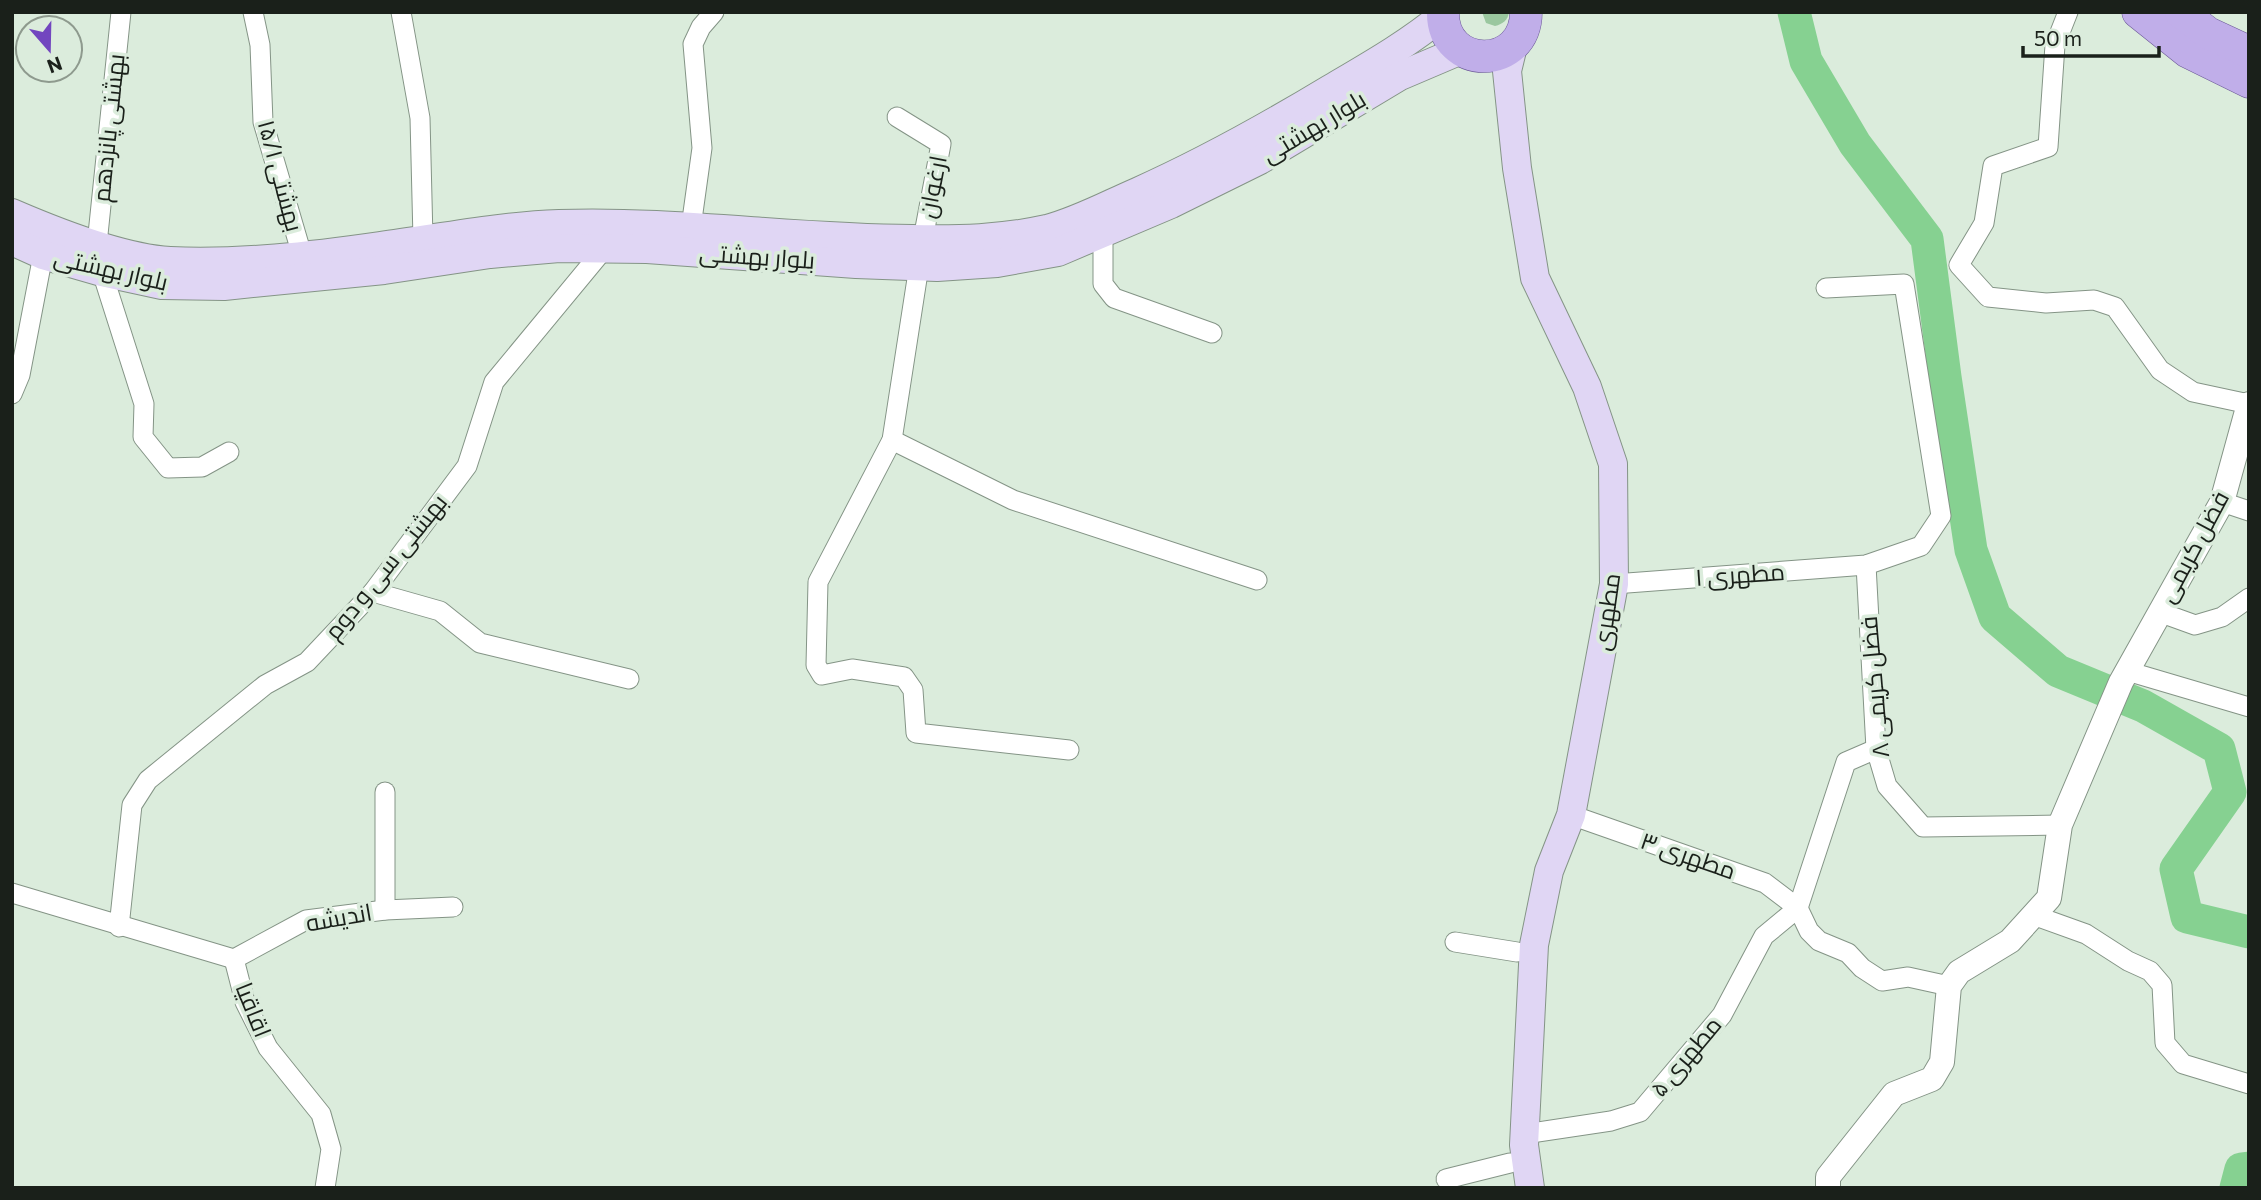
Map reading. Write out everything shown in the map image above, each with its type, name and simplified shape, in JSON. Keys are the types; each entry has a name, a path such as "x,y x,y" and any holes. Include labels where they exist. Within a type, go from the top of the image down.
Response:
{"main road":[{"path":"1431,17 1445,29 1451,41 1487,51 1521,35 1526,22 1525,12"},
{"path":"2138,12 2188,52 2249,82"},
{"path":"2181,12 2208,33 2249,52"},
{"name":"بلوار بهشتی","path":"12,240 43,255 162,285 224,286 384,270 490,254 559,248 647,249 856,264 1051,228 1105,206 1248,138 1431,17"},
{"name":"بلوار بهشتی","path":"12,213 45,228 97,244 165,260 223,262 302,256 487,229 559,224 691,227 857,239 921,253 998,263 1058,251 1171,204 1260,160 1400,76 1487,51"},
{"name":"مطهری","path":"1487,51 1507,71 1517,168 1535,278 1587,387 1613,464 1614,584 1572,815 1549,871 1534,945 1524,1134 1530,1188"},
{"name":"مطهری","path":"1487,51 1501,170 1519,282 1572,394 1596,467 1598,583 1556,810 1534,866 1517,952 1507,1146 1512,1175"}],"street":[{"name":"بهشتی پانزدهم","path":"97,244 121,12"},
{"name":"۱۵/۱ بهشتی","path":"253,12 260,45 263,122 302,256"},
{"path":"401,12 420,118 424,239"},
{"path":"691,227 702,148 693,44 701,27 714,12"},
{"path":"2068,12 2055,46 2048,146 1993,166 1984,223 1959,265 1988,297 2046,303 2094,300 2115,307 2160,370 2193,392 2249,404"},
{"name":"ارغوان","path":"897,117 941,144 921,253"},
{"path":"1103,233 1103,284 1114,298 1212,333"},
{"name":"بهشتی سی و دوم","path":"119,927 132,805 148,780 265,685 307,662 373,592 467,466 494,382 604,249"},
{"path":"921,253 892,440 818,582 816,665 822,675 852,669 904,677 913,690 916,733 1069,750"},
{"path":"12,394 20,374 43,255"},
{"path":"102,272 144,404 143,437 168,468 202,467 229,452"},
{"name":"مطهری ۱","path":"1614,584 1866,565 1921,546 1941,516 1904,284 1826,288"},
{"name":"فضل کریمی","path":"2060,825 2124,676 2222,502 2249,404"},
{"path":"892,440 1013,500 1256,580"},
{"path":"2222,502 2249,510"},
{"name":"فضل کریمی ۸","path":"1866,565 1876,749 1887,786 1923,827 2060,825"},
{"path":"373,592 440,611 480,643 629,679"},
{"path":"2159,612 2195,625 2222,617 2249,598"},
{"path":"2124,676 2249,707"},
{"path":"1876,749 1846,762 1798,908 1809,931 1819,941 1848,953 1862,968 1882,981 1908,977 1949,986"},
{"path":"385,792 385,910"},
{"name":"مطهری ۳","path":"1572,815 1765,883 1798,908"},
{"path":"1828,1188 1828,1177 1894,1094 1932,1079 1942,1062 1949,986 1959,972 2010,941 2049,898 2060,825"},
{"name":"اقاقیا","path":"12,893 234,959 245,1002 268,1048 321,1114 331,1149 325,1188"},
{"name":"اندیشه","path":"234,959 306,920 385,910 453,907"},
{"name":"مطهری ۵","path":"1524,1134 1611,1121 1640,1112 1722,1014 1764,936 1798,908"},
{"path":"2033,915 2086,934 2150,971 2162,985 2165,1043 2183,1064 2249,1084"},
{"path":"1455,942 1517,952"},
{"path":"1446,1179 1512,1175"}],"green space":[{"path":"1482,12 1509,12 1505,21 1495,26 1486,23"}],"waterway":[{"path":"1794,12 1806,61 1855,144 1927,239 1971,550 1995,617 2058,671 2143,706 2219,749 2230,792 2176,869 2187,917 2249,932"},
{"path":"2236,1188 2241,1169 2249,1168"}]}
